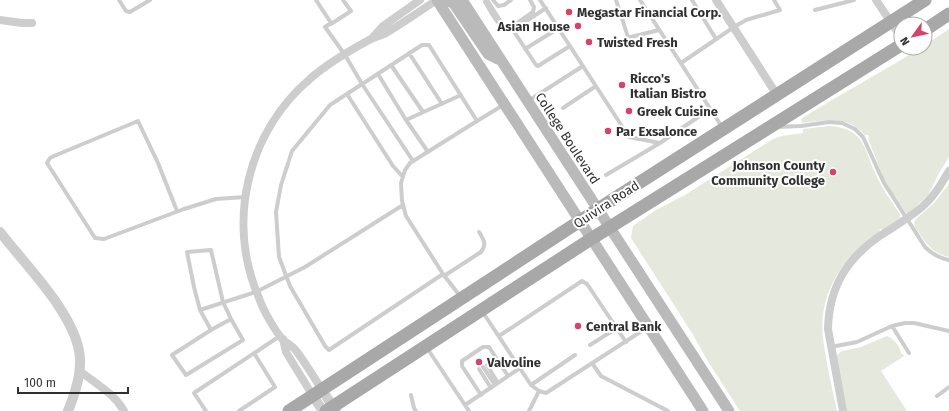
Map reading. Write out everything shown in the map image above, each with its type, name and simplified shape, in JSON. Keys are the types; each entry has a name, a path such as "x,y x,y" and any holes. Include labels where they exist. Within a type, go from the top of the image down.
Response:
{"main road":[{"path":"437,0 703,411"},
{"path":"448,0 454,4 488,54 500,59"},
{"name":"College Boulevard","path":"462,0 730,411"},
{"name":"Quivira Road","path":"289,411 597,209 925,0"},
{"path":"933,25 949,14"},
{"name":"Quivira Road","path":"329,410 591,239 893,50"}],"street":[{"path":"371,39 383,26 420,0"},
{"path":"329,410 318,393 296,350 282,338 256,292 245,251 243,232 245,197 251,168 259,146 280,110 311,78 345,55 371,39 385,34 437,0"},
{"path":"716,0 777,95"},
{"path":"876,0 893,24"},
{"path":"0,20 32,23"},
{"path":"842,411 828,329 828,315 833,294 843,273 853,258 865,246 922,207 933,196 949,171"},
{"path":"0,232 49,294 74,333 79,352 80,372 75,393 68,411"},
{"path":"80,372 106,390 115,398 124,411"}],"lane":[{"path":"119,0 126,11 130,12 150,0"},
{"path":"316,0 331,24"},
{"path":"343,0 351,11 325,28 345,55 362,84 413,161"},
{"path":"486,0 485,2 501,26 508,30 546,8"},
{"path":"493,0 498,6 501,6 511,0"},
{"path":"512,29 533,12 534,6 530,0"},
{"path":"540,0 629,136 660,143"},
{"path":"616,0 628,37 659,30"},
{"path":"640,0 723,129"},
{"path":"692,0 716,39"},
{"path":"681,63 746,20 780,10 774,0"},
{"path":"815,10 854,0"},
{"path":"525,49 558,28"},
{"path":"512,29 538,66 570,46"},
{"path":"477,121 429,45 422,45 330,105 292,151 281,185 276,212 279,257 286,277 325,346 329,350 481,252 485,241 479,232"},
{"path":"409,53 442,104"},
{"path":"391,65 422,112"},
{"path":"528,102 583,66"},
{"path":"378,74 406,120 428,152"},
{"path":"563,108 596,86"},
{"path":"347,94 393,166 403,177"},
{"path":"406,120 461,95"},
{"path":"461,298 444,275 406,216 403,205 401,183 405,170 410,163 505,104"},
{"path":"606,175 660,143 710,109"},
{"path":"177,211 158,164 138,121 54,156 50,158 48,163 95,238 104,239 177,211 216,199 245,197"},
{"path":"768,128 802,126 829,122 842,123 855,129 863,137 884,183 925,247 932,254 949,260"},
{"path":"200,310 256,292 306,267 403,205"},
{"path":"211,330 200,310 194,287 188,252 211,250 223,302 243,340 186,375 172,355 231,319"},
{"path":"499,336 582,281 587,284 626,342"},
{"path":"481,310 531,385 539,391 546,393 649,327"},
{"path":"830,347 858,342 892,326 905,323 914,323 949,331"},
{"path":"892,326 909,352"},
{"path":"590,345 617,328"},
{"path":"206,411 194,393 254,353 282,338"},
{"path":"426,346 469,411"},
{"path":"481,395 461,364 462,361 475,355 484,347 489,348 508,376"},
{"path":"239,411 275,386 254,353"},
{"path":"531,385 575,355"},
{"path":"592,363 601,376 668,411"},
{"path":"495,385 483,367 495,385"},
{"path":"465,405 520,368"},
{"path":"937,396 949,387"},
{"path":"529,411 539,391"},
{"path":"411,395 416,411"}],"shaded area":[{"path":"949,29 949,157 928,195 909,213 906,213 886,184 868,139 868,135 865,135 851,124 836,120 802,123 801,119 907,56 933,56 933,40"},
{"path":"829,126 850,131 862,142 879,182 900,214 900,218 882,230 879,230 880,231 867,241 844,264 829,291 822,322 823,339 827,366 837,411 740,411 631,238 633,226 656,210 685,195 773,139 803,133 803,129"},
{"path":"949,184 949,257 937,253 929,246 918,232 914,223 916,219 934,203"},
{"path":"887,336 897,344 901,354 904,356 881,371 907,411 846,411 836,356 842,351 861,347"}],"place":[{"name":"Megastar Financial Corp.","path":"569,12"},
{"name":"Asian House","path":"578,26"},
{"name":"Twisted Fresh","path":"589,42"},
{"name":"Ricco's Italian Bistro","path":"622,85"},
{"name":"Greek Cuisine","path":"629,111"},
{"name":"Par Exsalonce","path":"608,131"},
{"name":"Johnson County Community College","path":"833,172"},
{"name":"Central Bank","path":"578,326"},
{"name":"Valvoline","path":"479,362"}]}
